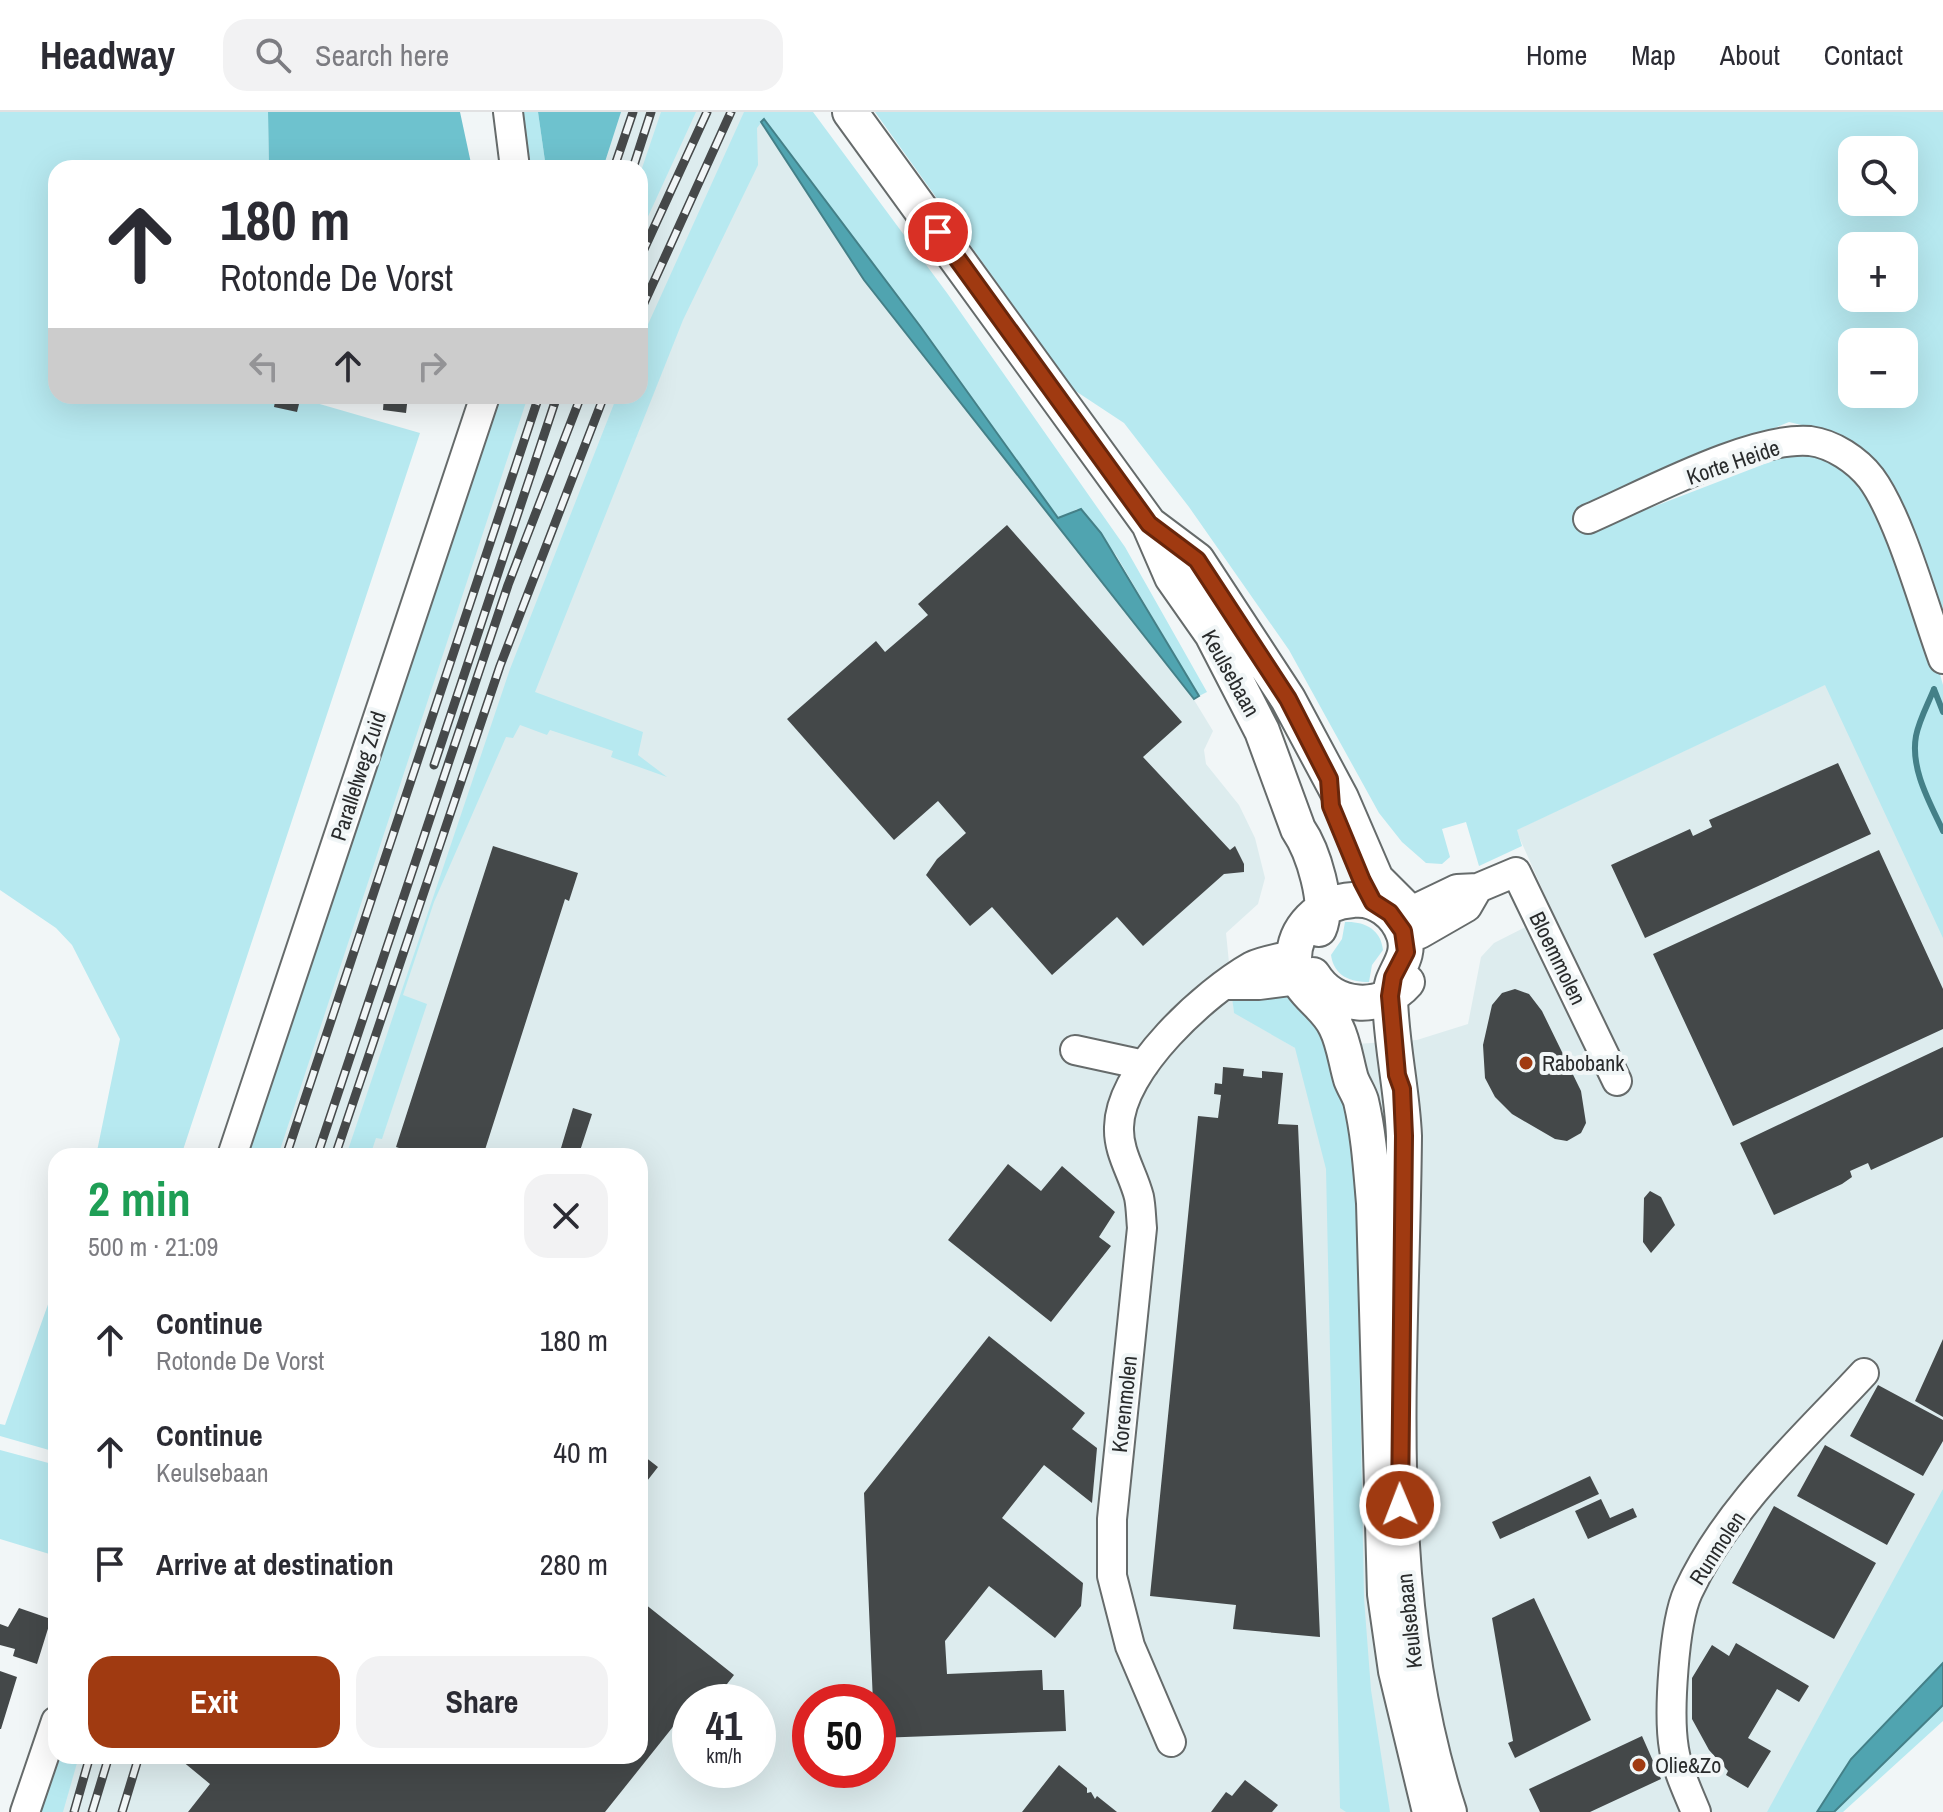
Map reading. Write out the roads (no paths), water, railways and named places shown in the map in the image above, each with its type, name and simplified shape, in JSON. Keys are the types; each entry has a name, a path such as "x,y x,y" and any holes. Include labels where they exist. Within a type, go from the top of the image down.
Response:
{"main road":[{"name":"Keulsebaan","path":"850,112 1149,524 1172,577 1212,634 1262,731 1298,829 1296,844 1317,913"},
{"name":"Keulsebaan","path":"1149,524 1197,560 1288,699 1341,798 1395,911"},
{"path":"1341,901 1395,911 1418,960 1397,990 1369,1003 1334,1006 1302,971 1321,927 1317,913 1341,901"},
{"name":"Keulsebaan","path":"1397,990 1409,1074 1402,1089 1399,1450 1404,1588 1417,1694 1449,1812"},
{"name":"Keulsebaan","path":"1334,1006 1352,1030 1362,1079 1360,1098 1374,1203 1385,1594 1396,1671 1430,1812"}],"street":[{"path":"508,112 514,160"},
{"name":"Parallelweg Zuid","path":"235,1148 482,404"},
{"name":"Korte Heide","path":"1588,519 1736,456 1782,443 1812,441 1843,452 1871,478 1886,506 1943,659"},
{"name":"Bloemmolen","path":"1395,911 1467,907 1478,888 1516,872 1617,1081"},
{"name":"Korenmolen","path":"1171,1742 1130,1646 1112,1576 1112,1519 1142,1228 1139,1196 1125,1167 1118,1130 1120,1107 1144,1065 1201,1001 1254,965 1302,971"},
{"path":"1075,1050 1144,1065"},
{"name":"Runmolen","path":"1696,1812 1674,1748 1676,1649 1687,1594 1756,1490 1864,1373"},
{"path":"25,1812 48,1744"}],"waterway":[{"path":"1934,689 1919,724 1915,748 1922,785 1943,831"},
{"path":"1934,689 1943,712"}],"railway":[{"path":"617,160 633,112"},
{"path":"636,160 651,112"},
{"path":"648,241 707,112"},
{"path":"648,294 731,112"},
{"path":"289,1148 536,404"},
{"path":"434,765 554,404"},
{"path":"320,1148 508,585 578,404"},
{"path":"338,1148 500,666 601,404"},
{"path":"74,1812 88,1764"},
{"path":"92,1812 107,1764"},
{"path":"122,1812 137,1764"}],"place":[{"name":"Rabobank","path":"1526,1063"},
{"name":"Olie&Zo","path":"1639,1765"}]}
